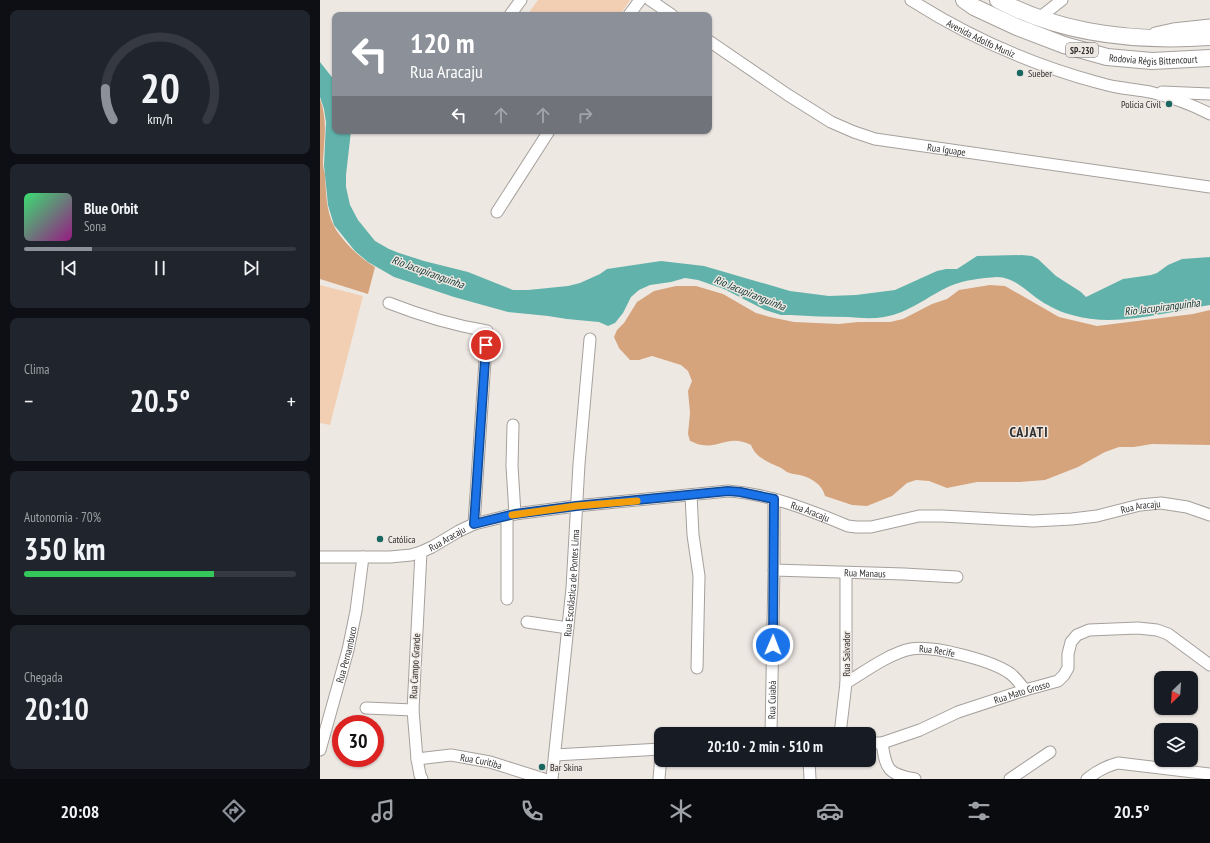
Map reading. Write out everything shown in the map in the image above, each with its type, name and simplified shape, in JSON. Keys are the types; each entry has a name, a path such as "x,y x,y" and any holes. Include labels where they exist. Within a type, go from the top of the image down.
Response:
{"highway":[{"name":"Rodovia Régis Bittencourt","path":"964,0 974,7 1017,28 1064,45 1107,57 1152,61 1210,58"},
{"name":"Rodovia Régis Bittencourt","path":"998,0 1012,8 1066,27 1112,36 1135,38 1210,37"}],"street":[{"path":"512,12 521,0"},
{"path":"631,12 640,0"},
{"path":"650,0 668,12"},
{"name":"Avenida Adolfo Muniz","path":"911,0 962,30 1004,51 1032,62 1115,87 1149,92"},
{"path":"1039,18 1062,0"},
{"path":"1135,38 1173,29 1210,25"},
{"name":"Rua Iguape","path":"712,43 788,95 831,122 875,139 1210,187"},
{"path":"1149,92 1210,94"},
{"path":"1149,92 1182,102 1210,114"},
{"path":"497,212 547,134"},
{"path":"388,303 456,326 487,331 474,524"},
{"name":"Rua Escolástica de Pontes Lima","path":"552,779 572,588 576,506 590,339"},
{"path":"507,599 513,425"},
{"name":"Rua Aracaju","path":"320,557 390,557 411,555 432,547 458,531 474,524 511,515 576,506 728,491 746,493 799,506 848,526 856,527 871,527 920,516 1033,521 1072,519 1097,516 1140,505 1161,503 1187,507 1210,514"},
{"path":"691,495 693,535 698,576 697,668"},
{"name":"Rua Cuiabá","path":"771,727 774,499"},
{"name":"Rua Campo Grande","path":"421,552 413,710 417,759 422,779"},
{"name":"Rua Pernambuco","path":"320,750 348,650 356,611 363,557"},
{"name":"Rua Manaus","path":"774,570 957,577"},
{"name":"Rua Salvador","path":"841,727 846,683 846,573"},
{"path":"526,622 568,628"},
{"name":"Rua Mato Grosso","path":"876,743 882,743 920,730 958,712 1058,681 1068,668 1068,654 1071,642 1077,635 1089,630 1138,628 1157,630 1168,634 1210,665"},
{"name":"Rua Recife","path":"846,683 899,653 910,649 922,648 939,650 997,666 1010,673 1025,690"},
{"path":"366,708 413,710"},
{"path":"882,743 887,766 893,773 915,779"},
{"path":"555,755 654,750"},
{"path":"1010,779 1050,752"},
{"name":"Rua Curitiba","path":"417,759 451,755 490,762 544,779"},
{"path":"1087,779 1098,770 1118,763 1210,774"},
{"path":"659,779 660,767"},
{"path":"809,767 810,779"}],"shaded area":[{"path":"538,0 630,0 622,12 529,12"},
{"path":"320,99 325,122 323,164 329,214 337,231 346,243 375,267 368,294 320,279"},
{"path":"320,285 363,296 330,425 320,423"},
{"path":"990,285 1005,286 1059,317 1097,326 1193,314 1210,310 1210,445 1152,444 1134,447 1119,447 1105,452 1078,467 1045,480 1020,482 977,482 947,488 929,481 916,480 907,483 892,496 867,506 852,505 825,496 824,492 816,482 804,476 787,472 766,461 756,453 751,445 744,442 731,441 714,445 699,445 690,441 688,434 690,413 688,391 692,381 688,371 681,365 652,356 639,360 630,360 619,348 614,337 617,330 624,323 637,302 654,291 676,286 696,286 723,294 756,313 770,317 794,322 839,324 858,322 890,322 903,319 932,304 947,299 959,290"}],"water":[{"name":"Rio Jacupiranguinha","path":"320,62 332,77 332,134 351,134 346,175 346,187 350,205 358,220 375,241 399,253 468,272 513,290 568,286 580,283 600,274 607,269 661,261 704,266 790,291 829,296 856,295 895,290 937,271 957,269 977,256 1022,255 1032,256 1038,259 1056,276 1081,292 1086,297 1123,279 1157,273 1168,265 1182,259 1210,257 1210,305 1141,318 1106,320 1089,319 1058,310 1039,300 1017,283 997,277 955,284 902,312 884,317 866,318 781,315 765,310 724,289 698,280 685,278 650,285 639,290 631,297 623,313 615,323 608,326 599,322 508,312 454,297 394,277 368,262 355,251 334,225 328,205 324,165 326,122 320,97"}],"slow traffic":[{"path":"512,515 576,506 637,501"}],"place":[{"name":"Sueber","path":"1020,73"},
{"name":"Policia Civil","path":"1169,104"},
{"name":"Católica","path":"380,539"},
{"name":"Bar Skina","path":"542,767"}],"district":[{"name":"CAJATI","path":"1029,432"}],"route":[{"path":"486,345 474,524 515,514 576,506 728,491 774,499 773,645"}]}
